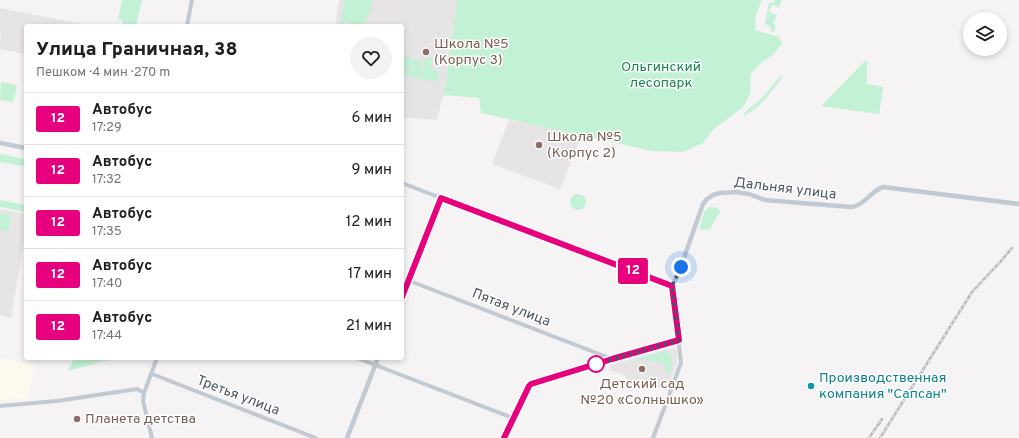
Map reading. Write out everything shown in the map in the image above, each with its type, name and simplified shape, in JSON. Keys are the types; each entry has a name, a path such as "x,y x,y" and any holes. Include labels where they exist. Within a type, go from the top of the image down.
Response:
{"street":[{"path":"187,24 192,0"},
{"path":"0,143 24,148"},
{"path":"404,184 672,286 681,363 653,438"},
{"name":"Дальняя улица","path":"672,286 680,272 702,207 707,199 716,194 752,194 765,200 851,207 859,204 873,192 883,187 1019,204"},
{"path":"404,292 441,198"},
{"name":"Пятая улица","path":"404,279 612,359"},
{"path":"504,438 531,384 679,340"},
{"path":"152,438 143,401 144,393 156,360"},
{"path":"362,360 513,418"},
{"path":"347,438 377,360"},
{"name":"Третья улица","path":"152,374 316,438"},
{"path":"0,406 56,401 137,389 144,393"}],"shaded area":[{"name":"Школа №5 (Корпус 3)","path":"339,0 457,0 444,95 437,120 404,118 404,24 335,24"},
{"path":"0,8 82,24 24,24 24,54 0,49"},
{"name":"Школа №5 (Корпус 2)","path":"509,120 582,135 560,189 492,164"},
{"path":"0,209 24,214 24,242 11,318 0,315"},
{"name":"Детский сад №20 «Солнышко»","path":"672,348 676,349 677,351 677,363 667,390 643,381 631,381 625,378 626,376 609,370 610,365"},
{"path":"0,358 35,364 28,399 0,400"}],"green space":[{"path":"122,0 142,0 136,24 122,24 122,20 118,19"},
{"path":"345,0 372,0 369,14 364,22 361,24 350,24 345,19 344,24 340,24"},
{"name":"Ольгинский лесопарк","path":"457,0 762,0 756,14 755,30 779,37 782,44 773,55 762,62 751,73 750,94 744,106 713,130 703,143 683,152 652,151 481,113 479,98 444,95"},
{"path":"775,0 782,0 779,8 774,5 769,10 771,13 777,15 773,23 776,26 774,32 772,32 770,27 765,24 769,3 773,3"},
{"path":"404,56 412,58 409,76 404,75"},
{"path":"425,57 433,59 431,69 439,71 437,82 420,79"},
{"path":"413,59 422,60 419,79 410,77"},
{"path":"867,59 867,84 883,87 879,114 821,106"},
{"path":"781,76 783,76 765,99 755,109 743,116 745,112 761,99"},
{"path":"1,82 17,85 14,101 11,102 0,100"},
{"path":"0,154 24,159 23,166 0,162"},
{"path":"578,194 584,196 586,202 584,208 578,210 572,208 570,202 572,196"},
{"path":"0,200 24,205 24,212 0,207"},
{"path":"709,207 718,208 721,213 717,216 710,229 699,230 704,212"},
{"path":"0,213 11,215 8,232 0,230"},
{"path":"668,350 673,364 670,374 665,373 665,366 662,362 636,359"},
{"path":"73,360 108,360 68,371"}],"railway":[{"path":"880,438 972,292 1012,248"},
{"path":"869,438 882,419"}],"bus line":[{"name":"12","path":"404,292 441,198 672,286 679,340 531,384 504,438"}],"place":[{"name":"Школа №5 (Корпус 3)","path":"426,52"},
{"name":"Школа №5 (Корпус 2)","path":"539,145"},
{"name":"Детский сад №20 «Солнышко»","path":"642,369"},
{"name":"Производственная компания \"Сапсан\"","path":"811,386"},
{"name":"Планета детства","path":"77,419"}],"route":[{"path":"596,364 679,340 672,286 681,267"}]}
